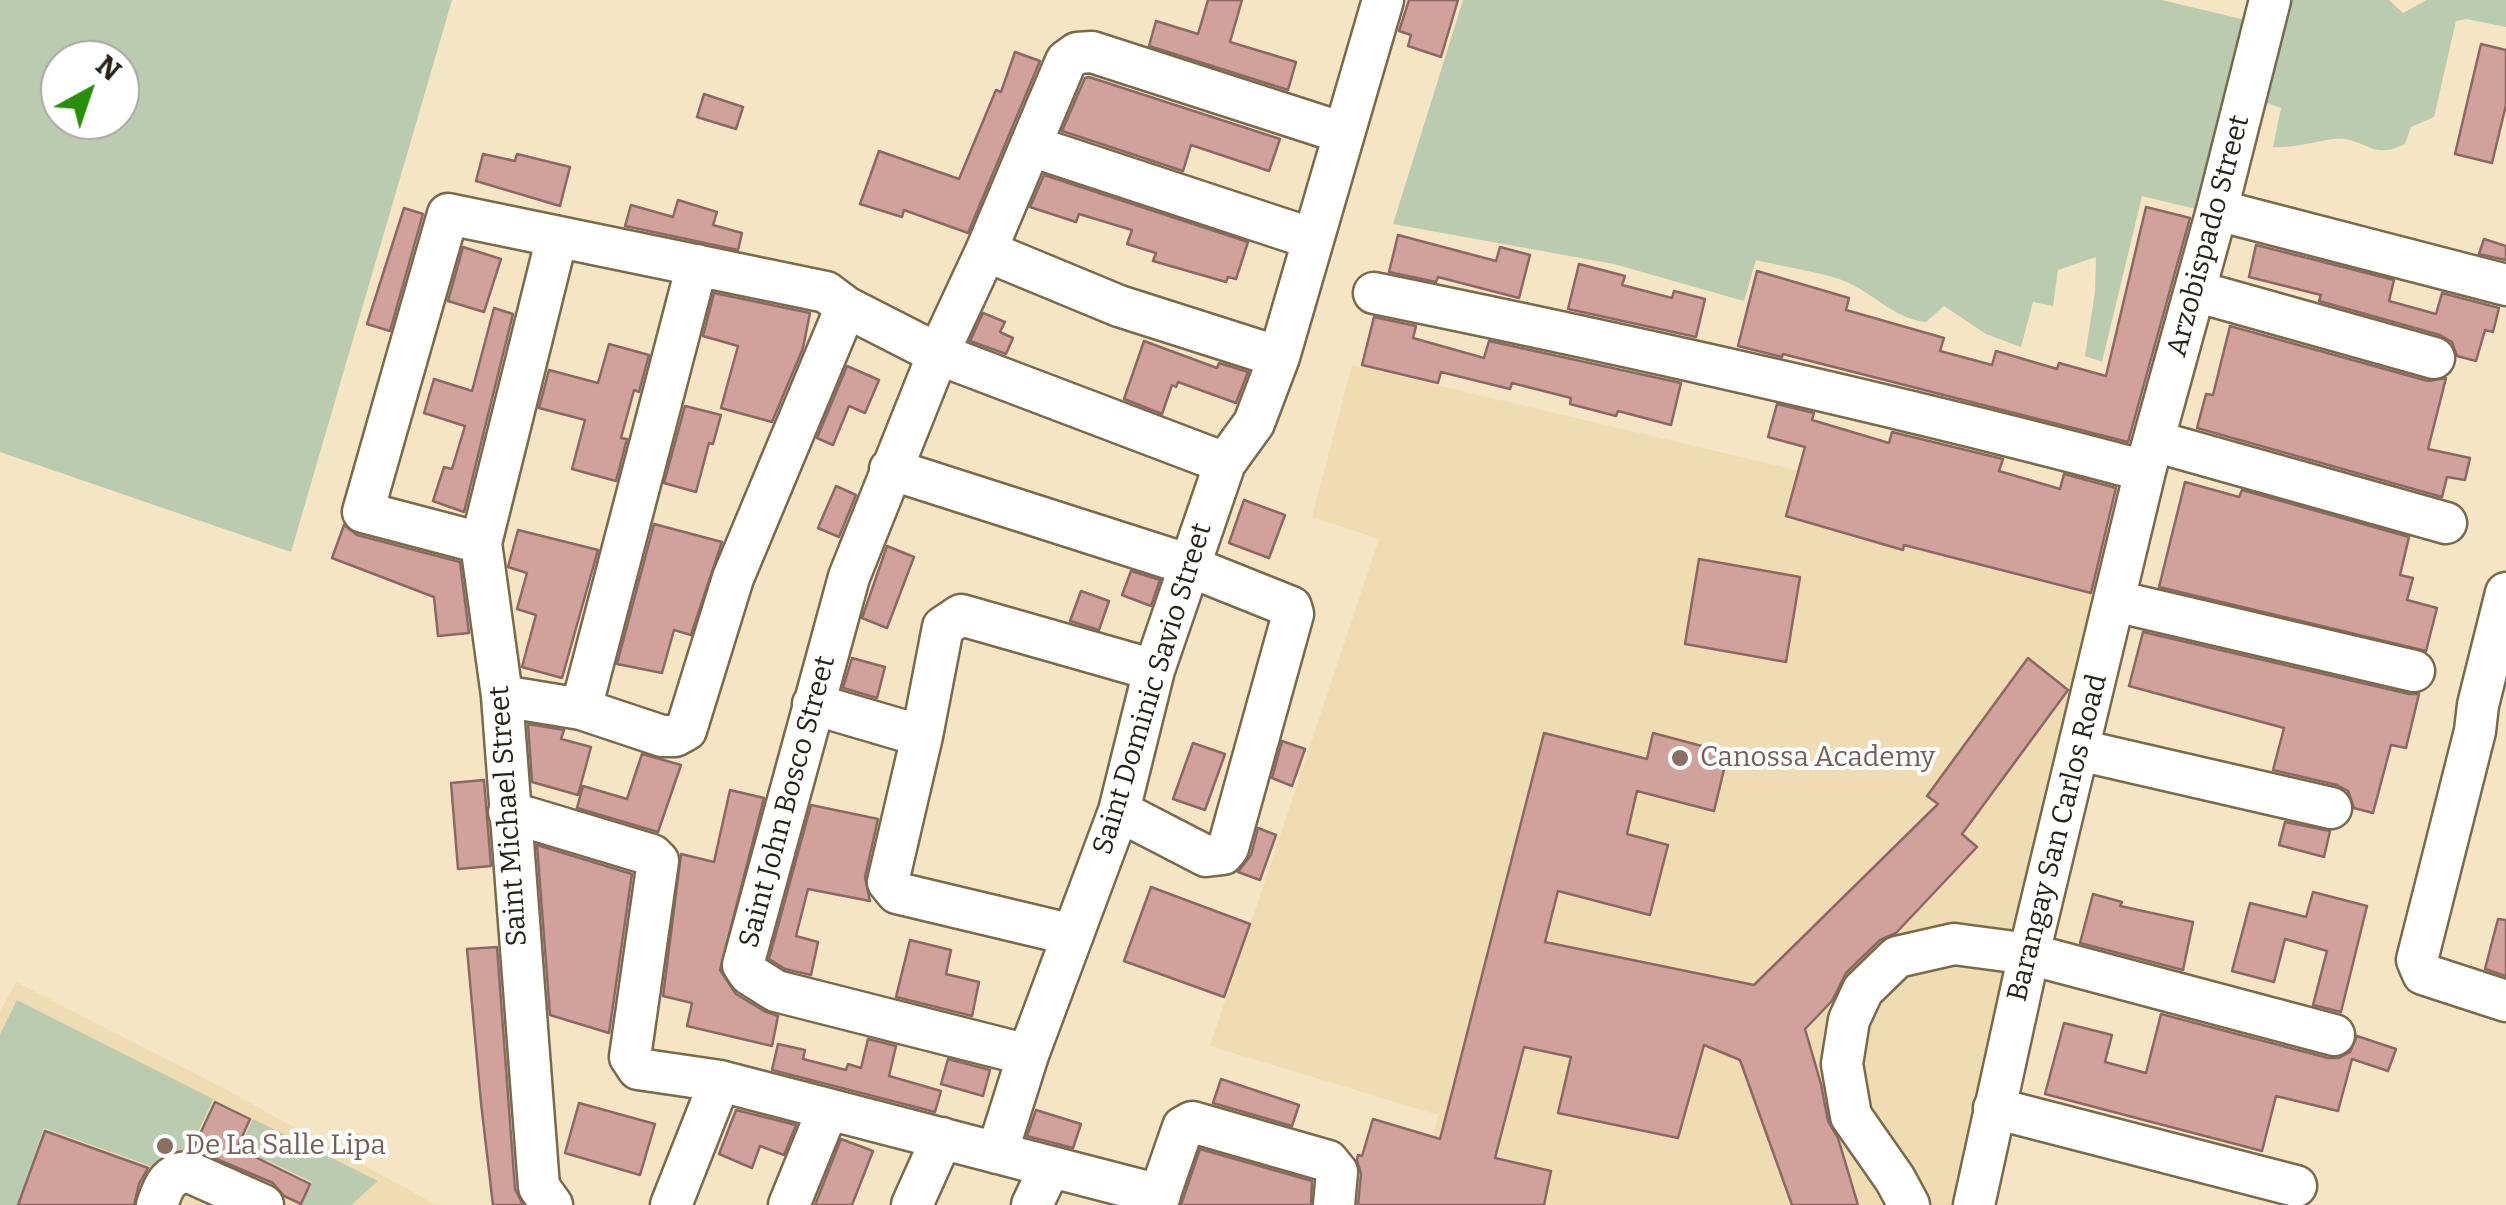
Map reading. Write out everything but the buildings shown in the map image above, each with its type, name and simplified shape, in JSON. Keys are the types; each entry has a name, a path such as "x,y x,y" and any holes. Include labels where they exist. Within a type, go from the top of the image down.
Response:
{"street":[{"name":"Saint Dominic Savio Street","path":"997,1153 1028,1054 1119,811 1154,670 1224,463 1254,422 1279,357 1382,0"},
{"name":"Arzobispado Street","path":"2150,456 2218,210 2270,0"},
{"name":"Saint John Bosco Street","path":"1028,1054 776,991 749,974 743,965 849,578 938,354 1066,61 1084,52 1343,134"},
{"path":"1032,146 1314,239"},
{"path":"2218,210 2506,285"},
{"path":"558,237 481,544 363,512 448,214 826,292 846,307 938,354 1224,463"},
{"path":"986,251 1119,306 1279,357"},
{"path":"581,708 697,265"},
{"path":"2195,291 2434,358"},
{"path":"1374,293 1919,412 2150,456 2446,524"},
{"path":"502,696 581,708 662,736 686,730 733,578 846,307"},
{"name":"Barangay San Carlos Road","path":"1974,1205 2029,954 2150,456"},
{"path":"890,469 1189,567 1288,604 1293,610 1228,848 1223,854 1206,856 1119,811"},
{"name":"Saint Michael Street","path":"481,544 502,696 539,1188 552,1205"},
{"path":"2116,601 2414,671"},
{"path":"2504,608 2478,705 2490,736 2416,960 2419,970 2431,978 2506,1001"},
{"path":"1073,936 890,889 888,882 943,627 961,614 1154,670"},
{"path":"813,704 922,736"},
{"path":"2078,750 2331,808"},
{"path":"508,812 652,855 659,864 630,1058 638,1070 720,1081 1050,1167 1158,1200 1183,1127 1192,1122 1328,1161 1338,1172 1334,1205"},
{"path":"1909,1205 1851,1116 1842,1064 1849,1020 1863,990 1897,957 1954,944 2029,954 2334,1035"},
{"path":"671,1205 720,1081"},
{"path":"1994,1108 2296,1186"},
{"path":"789,1205 828,1109"},
{"path":"912,1205 942,1138"},
{"path":"1032,1205 1050,1167"},
{"path":"157,1205 168,1180 181,1172 190,1172 263,1205"}],"shaded area":[{"name":"Canossa Academy","path":"1352,365 2105,543 2003,972 1953,1205 1417,1205 1438,1115 1210,1046 1379,539 1312,517"},
{"name":"De La Salle Lipa","path":"16,982 223,1088 436,1205 0,1205 0,1011"}],"green space":[{"path":"0,0 452,0 291,552 0,452"},
{"path":"1463,0 2162,0 2254,22 2212,176 2203,177 2200,210 2142,196 2102,362 2085,356 2096,257 2058,270 2053,306 2033,302 2021,347 1986,334 1944,306 1926,322 1914,320 1842,280 1756,260 1744,301 1614,264 1393,224"},
{"path":"2281,0 2389,0 2403,13 2427,0 2506,0 2506,27 2466,19 2456,21 2434,117 2411,127 2405,144 2379,150 2337,139 2273,147 2281,108 2255,99"},
{"path":"17,1000 213,1099 186,1158 159,1169 44,1128 17,1205 0,1205 0,1034"},
{"path":"253,1119 378,1181 351,1205 302,1205 312,1182 267,1160 253,1188 227,1175"}],"place":[{"name":"Canossa Academy","path":"1680,758"},
{"name":"De La Salle Lipa","path":"165,1146"}]}
